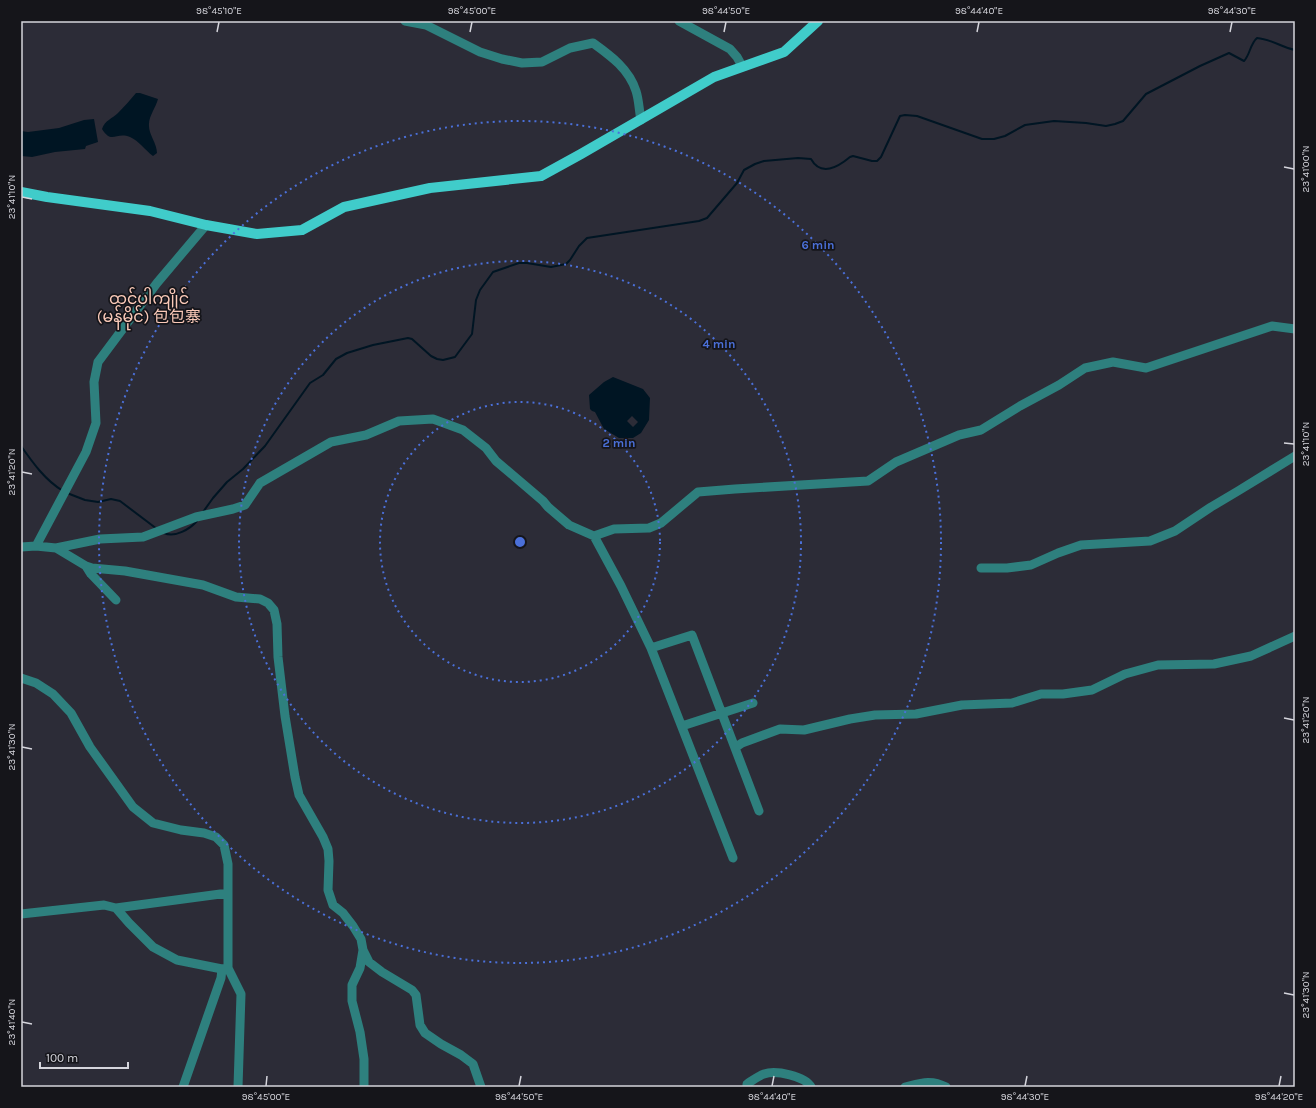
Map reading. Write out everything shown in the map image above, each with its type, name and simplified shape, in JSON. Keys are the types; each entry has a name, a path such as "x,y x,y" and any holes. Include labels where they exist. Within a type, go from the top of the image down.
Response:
{"main road":[{"path":"21,192 150,211 206,225 257,234 302,230 344,207 430,188 541,176 714,77 784,52 818,21"}],"street":[{"path":"405,21 426,25 480,52 522,63 542,62 570,48 593,43 616,60 631,78 637,92 641,120"},
{"path":"679,21 730,49 737,56 742,66"},
{"path":"36,546 86,452 96,423 94,382 98,362 157,283 206,225"},
{"path":"594,536 614,529 649,528 661,523 698,492 868,481 896,462 959,435 981,430 1020,406 1059,385 1085,368 1113,362 1146,368 1272,326 1295,329"},
{"path":"21,547 36,546 56,548 100,539 143,537 199,516 220,513 245,505 260,483 331,442 366,435 399,421 433,419 463,430 486,448 496,461 543,501 568,525 594,536 621,586 651,648 733,858"},
{"path":"981,568 1031,566 1058,553 1081,545 1150,541 1175,531 1211,507 1295,456"},
{"path":"56,548 92,568 124,571 203,585 236,597 260,599 268,602 274,610 277,624 278,657 285,716 295,777 299,795 323,837 328,849 328,890 333,904 343,913 353,926 361,939 363,950 369,962 382,972 412,990 416,995 420,1025 425,1033 473,1064 482,1087"},
{"path":"86,566 91,574 116,600"},
{"path":"651,648 692,636 736,747 759,811"},
{"path":"736,747 742,743 780,729 804,730 850,719 875,715 916,714 962,705 1012,703 1040,694 1063,694 1092,690 1125,674 1158,665 1214,664 1251,656 1295,636"},
{"path":"21,678 36,683 58,698 70,713 90,747 134,807 153,823 181,830 204,833 216,837 224,844 228,864 225,968 183,1087"},
{"path":"682,726 753,703"},
{"path":"21,914 104,905 116,908 228,893"},
{"path":"116,908 153,947 177,960 225,968 241,994 238,1087"},
{"path":"363,950 360,968 352,985 352,1001 360,1032 364,1059 364,1087"},
{"path":"747,1087 748,1084 764,1074 783,1074 801,1078 811,1087"},
{"path":"905,1087 927,1082 938,1083 946,1087"}],"water":[{"path":"136,93 158,99 149,124 149,128 157,149 157,153 153,156 130,137 121,135 112,137 106,134 102,129 105,124 118,113"},
{"path":"94,119 98,142 86,146 85,149 55,152 32,157 21,156 21,131 28,132 59,128 84,120"},
{"path":"613,377 643,389 650,398 649,420 641,433 633,438 619,438 604,429 595,412 590,409 589,395 604,382","holes":["632,416 638,422 633,427 627,421"]}],"waterway":[{"path":"203,512 227,482 243,469 265,446 310,383 323,375 336,359 347,353 373,345 408,338 412,339 431,356 437,359 443,360 455,357 472,334 476,300 480,290 493,272 519,263 551,267 566,264 587,238 699,221 707,218 737,183 744,170 764,161 798,158 811,159 820,168 825,169 835,167 853,156 877,161 881,157 900,116 917,116 982,139 994,139 1005,136 1025,125 1054,121 1106,126 1123,121 1146,94 1200,66 1229,53 1244,61 1257,38 1295,50"},
{"path":"21,446 45,476 63,491"},
{"path":"67,493 85,500 98,502 111,499 120,501 157,529"},
{"path":"164,533 177,534 190,527 197,521"}],"district":[{"name":"ထင်ပါကျိုင် (မန်မိုင်) 包包寨","path":"149,307"}]}
